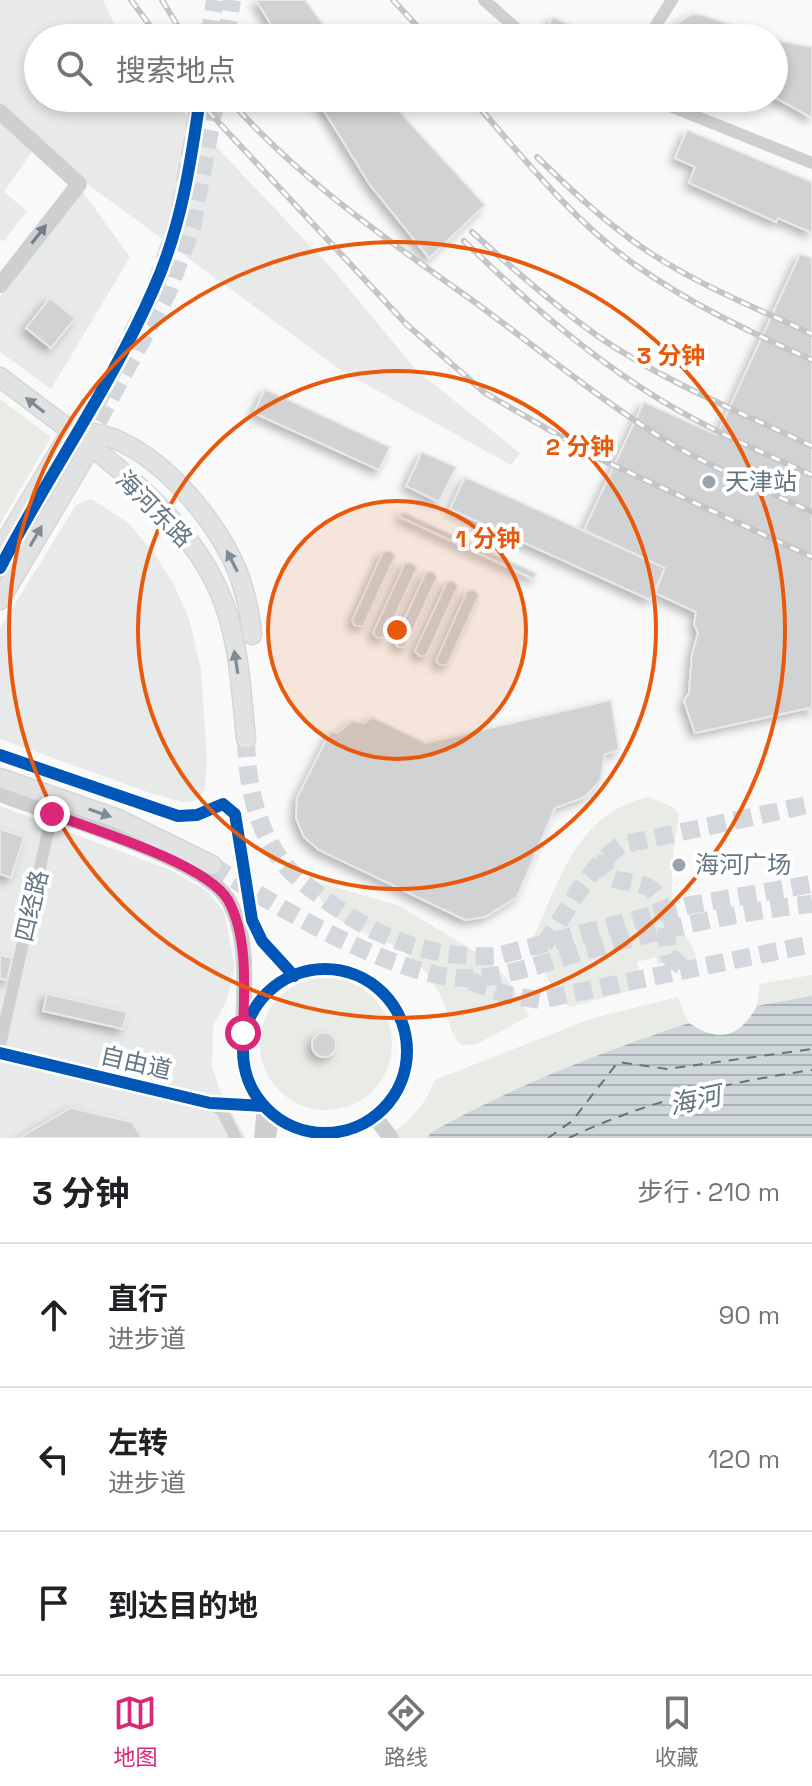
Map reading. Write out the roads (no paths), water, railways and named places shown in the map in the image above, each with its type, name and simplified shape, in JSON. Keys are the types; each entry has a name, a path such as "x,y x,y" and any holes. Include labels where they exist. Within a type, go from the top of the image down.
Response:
{"main road":[{"name":"海河东路","path":"0,377 90,448 170,519 210,573 231,628 246,739"},
{"path":"0,551 70,433 86,430 128,445 185,492 220,538 236,568 252,635"},
{"path":"0,600 90,448"},
{"path":"55,458 65,454 72,456 76,462 74,472"},
{"path":"0,778 118,819 212,865"}],"street":[{"path":"484,0 511,24"},
{"path":"657,24 672,0"},
{"path":"0,112 79,184 0,285"},
{"path":"685,112 812,163"},
{"path":"0,755 178,816 197,815 223,804 230,807 235,814 256,930 270,952 294,976"},
{"path":"0,794 145,849 196,874 221,891 232,911 243,956 242,1058 248,1081 269,1110 305,1128 345,1134 375,1117 389,1104 402,1083 405,1049 396,1011 381,992 357,974 326,969 294,976 264,999 243,1033"},
{"name":"四经路","path":"0,1045 52,814"},
{"name":"自由道","path":"0,1053 210,1103 269,1110"},
{"path":"210,1103 222,1111 236,1138"},
{"path":"260,1138 269,1110"},
{"path":"269,1110 270,1138"},
{"path":"375,1117 383,1138"},
{"path":"375,1117 391,1138"}],"water":[{"name":"海河","path":"812,996 812,1138 428,1138 430,1133 494,1100 621,1047 689,1023 710,1033 728,1034 743,1025 757,1006"}],"tunnel":[{"path":"211,24 215,0"},
{"path":"228,24 232,0"},
{"path":"95,407 155,288 178,220 197,112"},
{"path":"85,445 168,292 192,227 213,112"},
{"path":"0,584 54,493"},
{"path":"246,739 250,785 258,814 270,843 283,863 327,901 366,926 428,950 497,956 690,905 812,884"},
{"path":"544,945 588,878 621,845 812,804"},
{"path":"606,856 607,874 640,884 656,894 664,915 669,956 685,969"},
{"path":"212,865 299,918 370,953 438,975 466,978 513,972 700,922 812,904"},
{"path":"470,981 508,995 540,1000 812,944"}],"railway":[{"path":"131,0 149,24"},
{"path":"162,0 177,24"},
{"path":"393,0 415,24"},
{"path":"209,112 406,324 485,393 598,458 812,557"},
{"path":"241,112 342,205 615,407 683,450 812,512"},
{"path":"483,112 568,207 634,264 699,305 812,360"},
{"path":"537,157 600,215 660,259 724,294 812,334"},
{"path":"472,232 566,312 624,353 703,396 812,446"},
{"path":"464,241 550,320 643,389 705,425 812,475"}],"place":[{"name":"天津站","path":"709,482"},
{"name":"海河广场","path":"679,865"}]}
